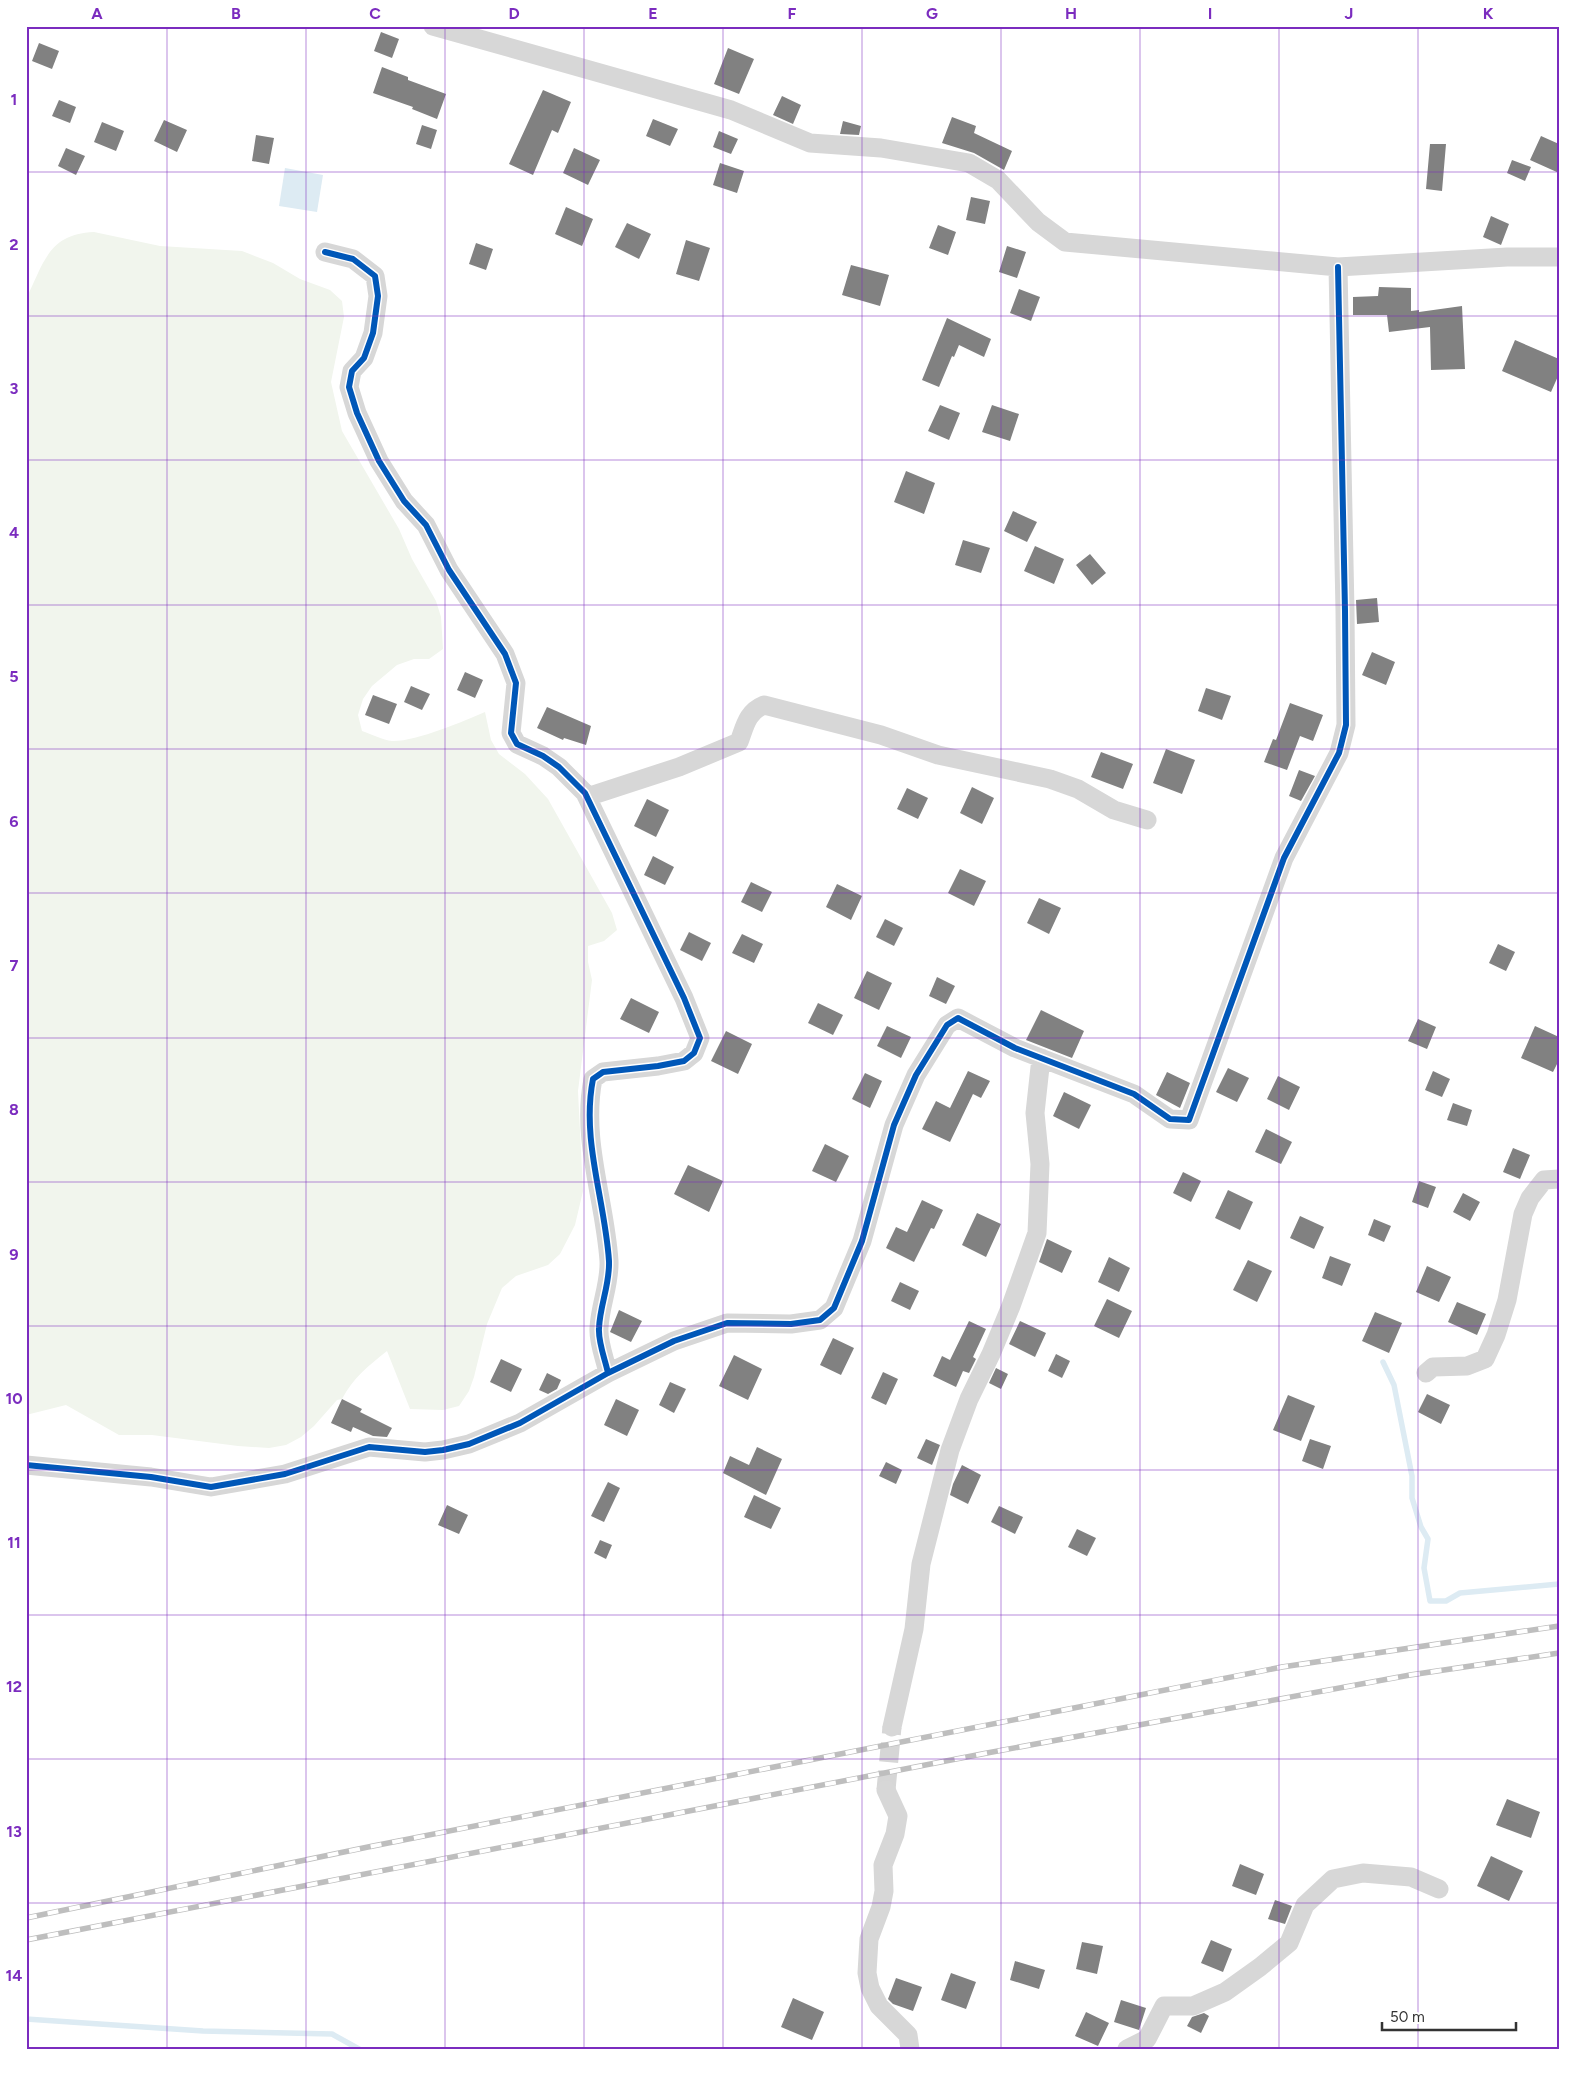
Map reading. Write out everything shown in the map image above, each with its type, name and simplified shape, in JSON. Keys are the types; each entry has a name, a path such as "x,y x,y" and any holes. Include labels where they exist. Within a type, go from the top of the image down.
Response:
{"street":[{"path":"433,26 731,110 810,143 881,148 969,162 998,180 1038,222 1065,242 1338,267 1507,257 1559,257"},
{"path":"325,252 353,259 375,276 378,296 373,333 364,358 352,371 349,386 357,413 379,461 404,501 426,525 449,570 505,654 516,683 511,733 517,744 543,756 559,767 585,792 684,998 700,1038 694,1053 684,1061 603,1072 593,1079 589,1099 590,1139 609,1261 608,1284 599,1330 608,1373"},
{"path":"26,1465 152,1477 211,1487 285,1474 369,1447 425,1452 443,1450 469,1444 520,1423 608,1373 674,1341 727,1323 792,1324 820,1320 834,1308 862,1241 894,1125 916,1075 947,1025 958,1018 1015,1048 1134,1094 1170,1118 1189,1120 1284,858 1339,753 1346,725 1338,267"},
{"path":"587,797 679,767 739,742 747,718 755,709 764,705 881,735 938,755 1050,779 1078,789 1114,810 1147,820"},
{"path":"892,1727 914,1629 921,1564 950,1450 969,1399 1012,1306 1037,1233 1040,1164 1035,1113 1041,1058"},
{"path":"1426,1373 1433,1367 1467,1366 1485,1359 1496,1334 1507,1300 1523,1214 1530,1198 1544,1180 1559,1179"},
{"path":"886,1790 898,1816 895,1834 883,1865 884,1891 881,1907 869,1940 868,1973 870,1988 879,2006 908,2035 910,2049"},
{"path":"1127,2049 1147,2039 1164,2006 1193,2006 1225,1992 1290,1943 1305,1905 1333,1879 1363,1873 1411,1877 1439,1889"}],"shaded area":[{"path":"285,168 323,175 317,212 279,206"},
{"path":"94,232 160,246 242,251 273,263 300,279 330,290 342,301 344,317 331,382 342,431 399,529 412,559 436,601 441,617 443,649 429,659 414,659 397,665 372,686 363,699 358,715 362,731 392,741 402,740 439,730 485,712 491,740 499,754 525,774 548,799 612,913 617,930 604,941 588,946 588,962 592,980 578,1091 583,1191 575,1225 560,1254 548,1265 516,1276 502,1288 487,1324 469,1391 459,1406 443,1410 410,1409 387,1351 362,1373 342,1399 337,1400 314,1426 301,1437 286,1445 269,1448 152,1435 119,1435 66,1405 26,1415 26,299 43,263 57,245 66,238"}],"building":[{"path":"381,32 399,39 392,58 374,51"},
{"path":"39,43 59,51 52,69 32,61"},
{"path":"728,48 754,59 739,94 714,84"},
{"path":"382,67 408,77 408,80 446,94 437,119 412,109 413,107 373,93"},
{"path":"543,90 571,102 558,133 552,130 533,175 509,164"},
{"path":"782,96 801,105 793,124 773,115"},
{"path":"59,100 76,107 70,123 52,116"},
{"path":"952,117 976,126 974,133 1012,151 1004,170 974,153 942,143"},
{"path":"653,119 678,129 670,146 646,136"},
{"path":"164,120 187,130 177,152 154,141"},
{"path":"843,121 861,126 859,135 840,134"},
{"path":"102,122 124,131 116,151 94,142"},
{"path":"422,125 437,130 431,149 416,144"},
{"path":"719,131 738,139 731,154 713,147"},
{"path":"256,135 274,138 269,164 252,161"},
{"path":"1541,136 1559,144 1559,173 1530,160"},
{"path":"1430,144 1446,144 1442,191 1426,189"},
{"path":"66,148 85,156 76,175 58,166"},
{"path":"574,148 600,160 588,185 563,173"},
{"path":"1512,160 1531,167 1525,181 1507,173"},
{"path":"720,163 744,171 737,193 713,185"},
{"path":"971,197 990,201 985,224 966,220"},
{"path":"566,207 593,219 582,246 555,234"},
{"path":"1491,216 1509,224 1501,245 1483,237"},
{"path":"627,223 651,234 639,259 615,247"},
{"path":"938,225 956,232 948,255 929,248"},
{"path":"686,240 710,248 699,281 676,274"},
{"path":"476,243 493,249 486,270 469,264"},
{"path":"1007,246 1026,252 1017,278 999,272"},
{"path":"851,265 889,275 880,306 842,295"},
{"path":"1379,287 1411,288 1411,311 1419,310 1419,312 1462,306 1465,369 1431,370 1430,327 1389,332 1387,315 1353,315 1353,297 1378,296"},
{"path":"1019,289 1040,297 1031,321 1010,313"},
{"path":"947,318 991,339 984,357 959,345 954,357 952,356 939,387 922,380"},
{"path":"1515,340 1559,359 1559,374 1551,392 1502,371"},
{"path":"940,405 960,413 949,440 928,431"},
{"path":"992,405 1019,414 1010,441 982,432"},
{"path":"906,471 935,483 924,514 894,502"},
{"path":"1013,511 1037,522 1027,542 1004,531"},
{"path":"963,540 990,548 981,573 955,565"},
{"path":"1035,546 1064,559 1054,584 1024,571"},
{"path":"1090,554 1106,573 1092,585 1076,565"},
{"path":"1377,598 1379,622 1357,624 1356,600"},
{"path":"1372,652 1395,662 1386,685 1362,675"},
{"path":"465,672 483,680 475,698 457,690"},
{"path":"411,686 430,694 422,710 404,702"},
{"path":"1206,688 1231,696 1222,720 1198,711"},
{"path":"373,695 397,704 389,724 365,715"},
{"path":"1290,703 1323,715 1313,741 1300,736 1287,770 1264,762 1273,739 1276,740"},
{"path":"547,707 591,726 586,745 564,738 563,740 537,728"},
{"path":"1166,749 1195,760 1182,794 1153,783"},
{"path":"1101,752 1133,764 1123,789 1091,777"},
{"path":"1299,770 1315,776 1301,801 1289,796"},
{"path":"972,787 994,798 982,824 960,813"},
{"path":"907,788 928,798 918,819 897,809"},
{"path":"647,799 669,810 656,837 634,826"},
{"path":"653,856 674,867 665,885 644,875"},
{"path":"960,869 986,881 974,906 948,893"},
{"path":"751,882 772,892 762,912 741,902"},
{"path":"837,884 862,896 851,920 826,907"},
{"path":"1039,898 1061,908 1049,934 1027,923"},
{"path":"885,919 903,928 894,946 876,937"},
{"path":"689,932 711,943 702,961 680,950"},
{"path":"742,934 763,944 754,963 732,953"},
{"path":"1498,944 1515,952 1506,971 1489,963"},
{"path":"867,971 892,983 879,1010 854,998"},
{"path":"937,977 955,986 946,1004 929,996"},
{"path":"631,998 659,1012 649,1033 620,1019"},
{"path":"818,1003 843,1015 833,1035 808,1023"},
{"path":"1041,1010 1084,1031 1072,1058 1026,1040"},
{"path":"1418,1019 1436,1027 1427,1049 1408,1041"},
{"path":"887,1026 911,1037 901,1058 877,1046"},
{"path":"1535,1026 1559,1037 1559,1060 1553,1072 1521,1058"},
{"path":"726,1031 752,1044 738,1074 711,1061"},
{"path":"1228,1068 1249,1078 1237,1102 1216,1092"},
{"path":"968,1071 990,1081 981,1098 973,1094 950,1142 922,1129 936,1101 950,1108"},
{"path":"1433,1071 1450,1079 1442,1097 1425,1090"},
{"path":"1167,1072 1190,1083 1180,1108 1156,1095"},
{"path":"865,1073 882,1081 870,1108 852,1099"},
{"path":"1278,1076 1300,1087 1289,1110 1267,1099"},
{"path":"1064,1092 1091,1105 1079,1129 1053,1116"},
{"path":"1453,1103 1472,1110 1467,1126 1447,1120"},
{"path":"1266,1129 1292,1142 1281,1164 1255,1152"},
{"path":"825,1144 849,1156 836,1182 812,1171"},
{"path":"1513,1148 1530,1155 1520,1179 1503,1172"},
{"path":"688,1165 723,1181 709,1212 674,1194"},
{"path":"1183,1172 1201,1181 1191,1202 1173,1193"},
{"path":"1419,1181 1436,1187 1428,1208 1412,1202"},
{"path":"1228,1190 1253,1202 1240,1230 1215,1218"},
{"path":"1463,1193 1480,1202 1470,1221 1453,1212"},
{"path":"922,1200 943,1210 934,1229 931,1228 914,1262 886,1248 896,1227 907,1232"},
{"path":"977,1213 1001,1224 986,1257 962,1245"},
{"path":"1300,1216 1324,1227 1314,1249 1290,1238"},
{"path":"1374,1219 1391,1226 1384,1242 1368,1235"},
{"path":"1047,1239 1072,1251 1062,1273 1039,1262"},
{"path":"1330,1256 1351,1264 1342,1286 1322,1278"},
{"path":"1109,1257 1130,1268 1119,1292 1098,1282"},
{"path":"1248,1260 1272,1271 1257,1302 1233,1290"},
{"path":"1427,1266 1451,1277 1439,1302 1416,1292"},
{"path":"900,1282 919,1291 910,1310 891,1301"},
{"path":"1107,1299 1132,1311 1119,1338 1094,1326"},
{"path":"1457,1302 1486,1314 1477,1335 1448,1322"},
{"path":"619,1310 642,1321 631,1342 610,1332"},
{"path":"1375,1312 1402,1323 1389,1353 1362,1341"},
{"path":"969,1321 986,1329 973,1357 976,1359 969,1373 963,1371 956,1387 933,1376 942,1356 950,1360"},
{"path":"1020,1321 1046,1333 1035,1357 1009,1344"},
{"path":"833,1338 854,1348 841,1375 820,1365"},
{"path":"1056,1354 1070,1361 1062,1378 1048,1371"},
{"path":"734,1355 762,1369 748,1400 719,1386"},
{"path":"501,1359 522,1369 511,1392 490,1382"},
{"path":"996,1368 1008,1374 1001,1389 989,1383"},
{"path":"883,1372 898,1379 886,1405 871,1398"},
{"path":"547,1373 561,1380 557,1389 548,1394 539,1390"},
{"path":"670,1382 686,1389 674,1413 659,1405"},
{"path":"1427,1394 1450,1405 1441,1424 1418,1412"},
{"path":"1288,1395 1315,1406 1301,1441 1273,1430"},
{"path":"342,1399 362,1409 360,1412 392,1428 387,1437 373,1436 353,1427 351,1432 331,1423"},
{"path":"616,1399 639,1410 627,1436 604,1425"},
{"path":"926,1439 940,1445 932,1465 917,1458"},
{"path":"1310,1439 1331,1446 1323,1469 1302,1461"},
{"path":"757,1447 782,1459 766,1495 723,1473 730,1456 749,1465"},
{"path":"886,1462 902,1470 896,1484 879,1476"},
{"path":"962,1465 981,1475 968,1504 950,1495"},
{"path":"608,1482 620,1488 604,1522 591,1516"},
{"path":"754,1495 781,1508 771,1529 744,1517"},
{"path":"447,1505 468,1515 459,1534 438,1525"},
{"path":"999,1506 1023,1517 1015,1534 991,1522"},
{"path":"1077,1529 1096,1538 1087,1556 1068,1547"},
{"path":"600,1540 612,1545 606,1559 594,1553"},
{"path":"1507,1799 1540,1812 1531,1838 1496,1825"},
{"path":"1491,1856 1523,1871 1509,1901 1477,1886"},
{"path":"1240,1864 1264,1874 1256,1895 1232,1886"},
{"path":"1275,1900 1292,1906 1285,1924 1268,1919"},
{"path":"1211,1940 1232,1949 1223,1972 1201,1963"},
{"path":"1082,1942 1103,1946 1097,1974 1076,1969"},
{"path":"1015,1961 1045,1970 1039,1989 1010,1980"},
{"path":"951,1973 976,1982 966,2009 941,2000"},
{"path":"896,1978 922,1987 913,2011 893,2004 888,1999"},
{"path":"793,1998 824,2012 812,2040 781,2027"},
{"path":"1121,2000 1146,2008 1139,2030 1114,2022"},
{"path":"1086,2012 1109,2023 1098,2046 1075,2036"},
{"path":"1204,2013 1209,2016 1201,2033 1187,2026 1192,2017"}],"waterway":[{"path":"1383,1362 1394,1385 1412,1476 1412,1498 1421,1527 1428,1539 1424,1568 1430,1601 1446,1601 1460,1593 1559,1584"},
{"path":"26,2019 203,2031 332,2034 359,2049"}],"tunnel":[{"path":"886,1790 892,1727"}],"railway":[{"path":"26,1918 368,1847 1282,1667 1559,1626"},
{"path":"26,1940 987,1753 1410,1675 1559,1653"}],"cycle path":[{"path":"325,252 353,259 375,276 378,296 373,333 364,358 352,371 349,387 357,413 379,461 404,501 426,525 449,570 505,654 516,683 511,733 517,744 543,756 559,767 585,793 684,998 700,1038 694,1053 684,1061 603,1072 593,1079 590,1125 609,1261 599,1333 608,1373"},
{"path":"26,1465 151,1477 211,1487 285,1474 369,1447 425,1452 443,1450 469,1444 520,1423 608,1373 674,1341 727,1323 791,1324 820,1320 834,1308 862,1241 894,1125 916,1075 947,1025 958,1018 1015,1048 1134,1094 1170,1119 1189,1120 1284,858 1339,753 1346,725 1338,267"}]}
